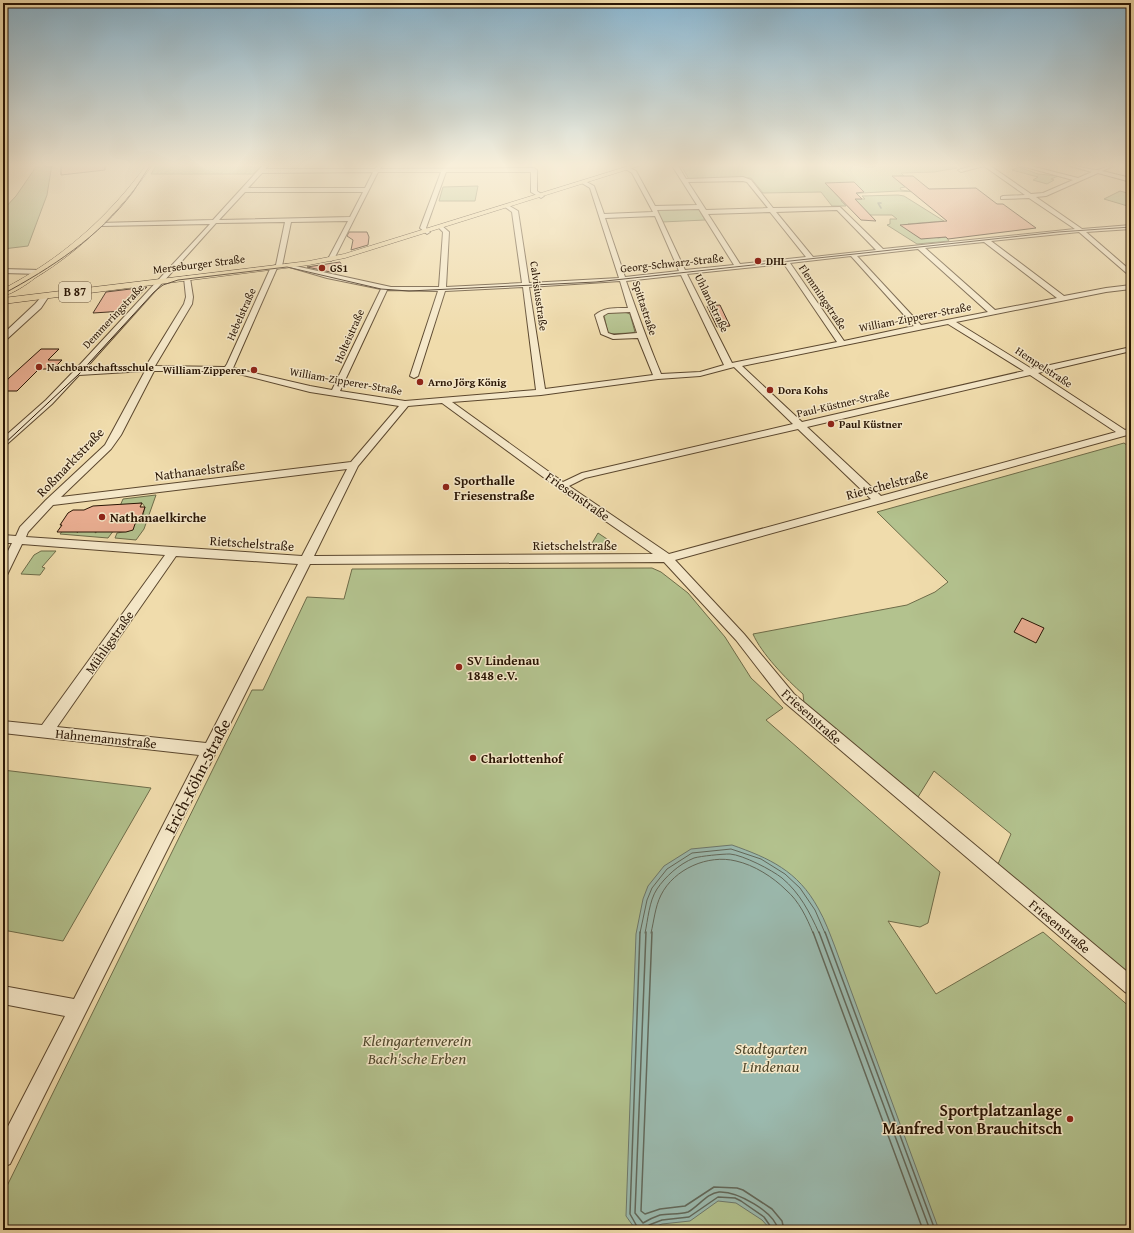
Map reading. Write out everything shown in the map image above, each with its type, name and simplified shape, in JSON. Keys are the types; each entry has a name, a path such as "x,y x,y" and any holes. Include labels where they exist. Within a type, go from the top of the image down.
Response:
{"main road":[{"path":"4,293 40,272 76,246 103,222"},
{"name":"Merseburger Straße","path":"3,301 165,278 186,280 331,259 374,249 441,227 463,222"},
{"path":"4,293 16,299"}],"street":[{"path":"101,224 195,222"},
{"name":"Demmeringstraße","path":"3,443 49,402 77,373 216,222"},
{"name":"Hebelstraße","path":"227,369 231,365 277,267 288,222"},
{"path":"331,259 350,222"},
{"path":"426,222 424,228 427,232"},
{"name":"Calvisiusstraße","path":"517,222 541,392"},
{"name":"Spittastraße","path":"604,222 624,279 641,335 658,377"},
{"name":"Uhlandstraße","path":"660,222 683,273 732,366 801,426 880,501"},
{"path":"710,222 738,267"},
{"path":"781,222 812,259"},
{"path":"852,222 881,251"},
{"path":"1068,222 1080,230 1131,275"},
{"path":"414,376 442,289 446,232 441,227"},
{"name":"Georg-Schwarz-Straße","path":"288,266 385,288 409,290 442,289 624,279 1080,230 1129,228"},
{"path":"986,240 1063,299"},
{"path":"920,247 994,313"},
{"path":"853,255 920,328"},
{"name":"Flemmingstraße","path":"786,262 842,344"},
{"path":"3,271 40,272"},
{"name":"Roßmarktstraße","path":"3,572 24,530 50,502 108,447 116,435 149,374 151,363 188,304 190,297 186,280"},
{"name":"William-Zipperer-Straße","path":"1106,290 1113,286 1131,282"},
{"name":"William-Zipperer-Straße","path":"77,373 150,368 227,369 301,387 405,404 444,401 541,392 658,377 692,375 1106,290 1131,287"},
{"name":"Holteistraße","path":"335,393 381,293 385,288"},
{"path":"3,338 38,306 45,296"},
{"path":"634,310 606,311 599,315 605,334 613,337 641,335"},
{"name":"Hempelstraße","path":"950,322 1128,432"},
{"name":"Paul-Küstner-Straße","path":"562,486 582,476 1131,348"},
{"path":"462,414 473,398"},
{"name":"Friesenstraße","path":"444,401 562,486 667,558 740,637 789,698 1131,986"},
{"name":"Erich-Köhn-Straße","path":"3,1157 354,465 405,404"},
{"name":"Rietschelstraße","path":"3,539 305,560 667,558 1128,432"},
{"name":"Nathanaelstraße","path":"50,502 354,465"},
{"name":"Mühligstraße","path":"45,732 174,552"},
{"name":"Hahnemannstraße","path":"3,727 210,750"},
{"path":"3,995 78,1010"}],"green space":[{"path":"3,222 37,222 28,246 3,249"},
{"path":"890,222 938,222 908,224 938,238 946,237 949,241 917,244 887,225 890,224"},
{"path":"608,312 625,312 630,314 635,332 608,334 604,315"},
{"path":"1124,443 1131,448 1131,977 998,864 1011,834 934,771 918,797 804,703 803,694 768,658 753,634 907,605 935,592 948,582 877,512"},
{"path":"156,495 144,529 136,540 115,538 117,533 129,531 137,520 140,520 140,515 143,515 145,507 142,503 120,506 123,499"},
{"path":"63,530 78,531 77,533 79,531 96,531 95,533 98,531 114,530 108,538 60,534"},
{"path":"598,533 610,541 608,546 591,545"},
{"path":"41,551 56,551 42,567 45,568 40,575 21,574 34,555"},
{"name":"Kleingartenverein Bach'sche Erben","path":"652,568 661,572 688,593 725,637 751,678 783,708 766,720 940,872 928,923 920,927 888,921 936,994 1043,932 1131,1008 1131,1230 3,1230 3,1194 252,690 263,690 307,597 344,599 352,569"},
{"path":"3,770 151,788 63,941 3,930"}],"water":[{"name":"Stadtgarten Lindenau","path":"732,845 770,861 792,875 810,895 821,913 835,947 939,1230 771,1230 762,1220 736,1203 718,1201 690,1221 662,1224 646,1230 636,1230 626,1216 636,934 643,899 648,886 664,866 691,849"}],"building":[{"path":"941,222 1027,222 1036,228 948,239 946,237 921,239 900,225"},
{"path":"349,232 367,232 369,237 368,245 351,250 353,240 347,236"},
{"name":"GS1","path":"340,262 343,268 335,273 307,267"},
{"path":"147,287 124,311 93,313 106,292"},
{"path":"720,305 730,326 717,327 707,306"},
{"path":"41,349 59,349 48,360 62,360 53,369 39,369 17,391 3,391 3,385 9,378"},
{"name":"Nathanaelkirche","path":"142,503 140,507 145,507 141,519 135,524 133,530 126,532 57,532 68,513 73,510 84,510 93,506"},
{"path":"1022,618 1044,628 1036,643 1014,632"}],"tram line":[{"path":"3,294 56,262 90,237 106,222"},
{"path":"3,445 79,374 154,292 163,285 178,280 287,267 381,289 409,291 596,282 1058,232 1131,227"}],"place":[{"name":"DHL","path":"758,261"},
{"name":"GS1","path":"322,268"},
{"name":"Nachbarschaftsschule","path":"39,367"},
{"name":"William Zipperer","path":"254,370"},
{"name":"Arno Jörg König","path":"420,382"},
{"name":"Dora Kohs","path":"770,390"},
{"name":"Paul Küstner","path":"831,424"},
{"name":"Sporthalle Friesenstraße","path":"446,487"},
{"name":"Nathanaelkirche","path":"102,517"},
{"name":"SV Lindenau 1848 e.V.","path":"459,667"},
{"name":"Charlottenhof","path":"473,758"},
{"name":"Sportplatzanlage Manfred von Brauchitsch","path":"1070,1119"}]}
